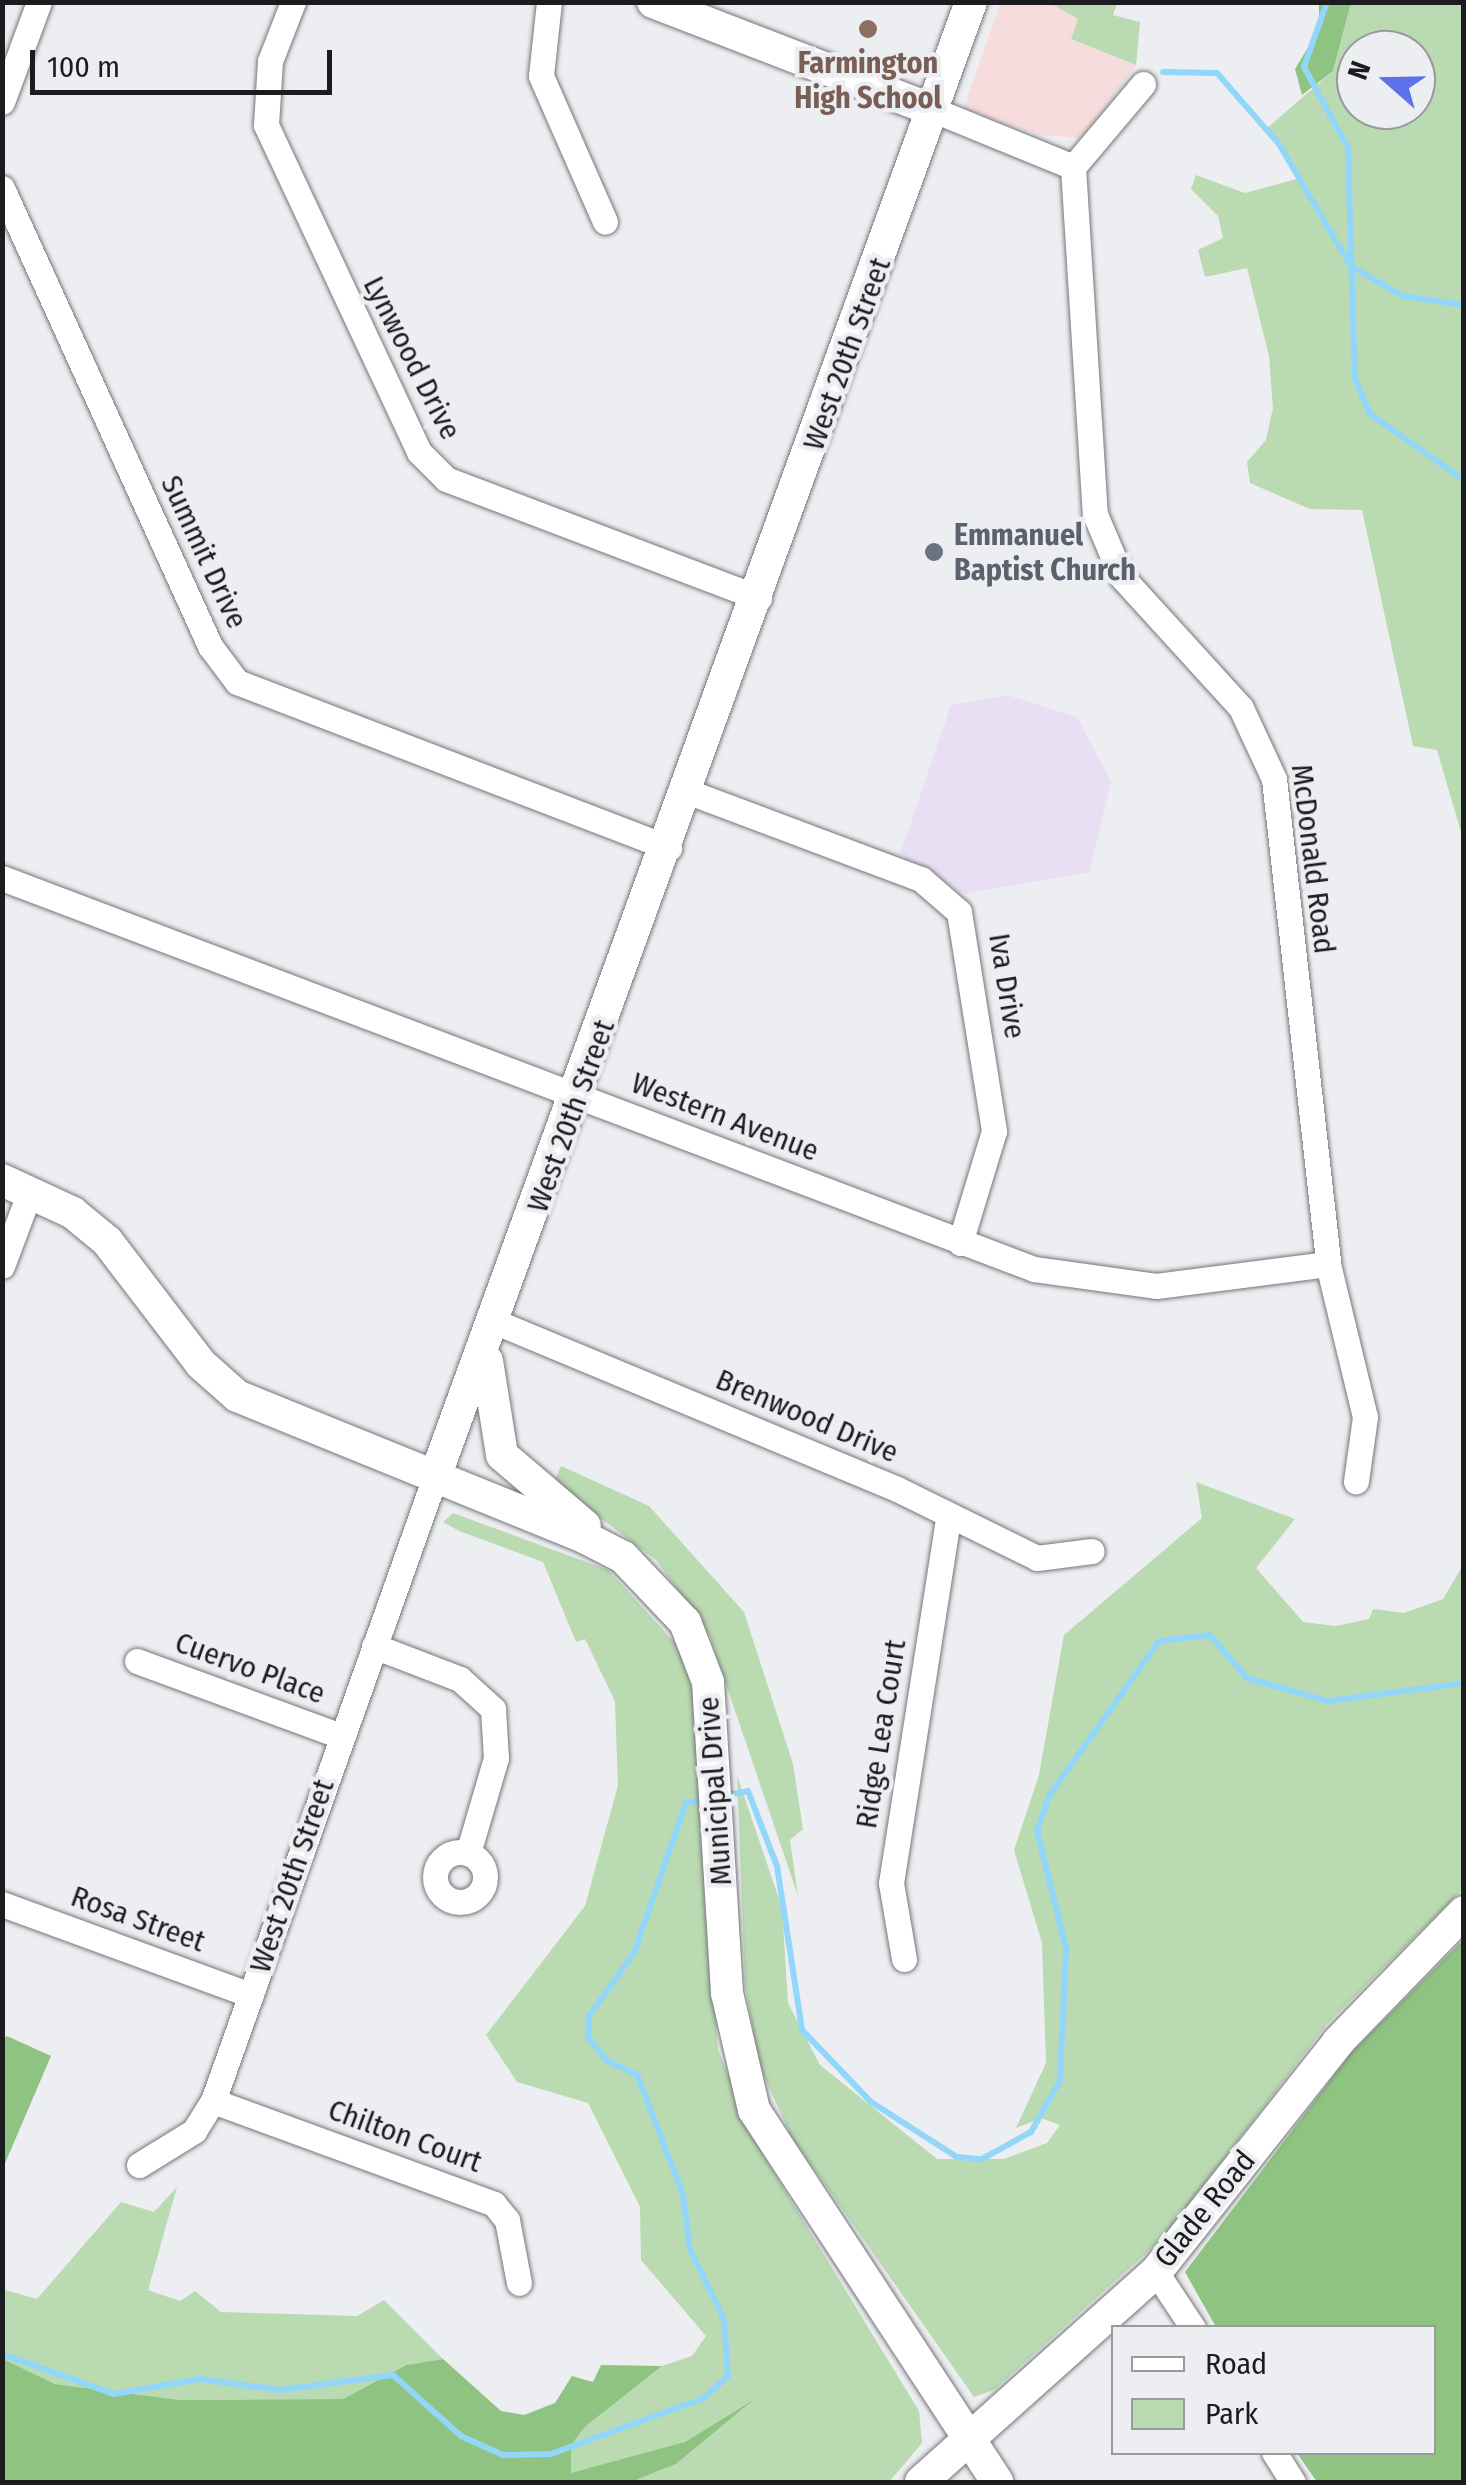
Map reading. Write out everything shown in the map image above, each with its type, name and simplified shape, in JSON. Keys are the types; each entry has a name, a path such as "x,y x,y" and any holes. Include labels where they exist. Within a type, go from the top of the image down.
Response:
{"main road":[{"path":"653,2 936,111"},
{"name":"West 20th Street","path":"435,1477 669,848 936,111 971,2"},
{"name":"Municipal Drive","path":"16,1186 108,1241 202,1364 237,1396 623,1557 685,1622 708,1682 727,1993 754,2110 998,2482"},
{"path":"492,1332 490,1420 502,1455 623,1557"},
{"name":"Glade Road","path":"922,2482 1156,2272 1338,2042 1464,1912"}],"street":[{"path":"2,102 40,2"},
{"name":"Lynwood Drive","path":"293,2 270,62 266,125 418,452 446,479 759,598"},
{"path":"549,2 541,76 605,222"},
{"path":"936,111 1073,167 1143,84"},
{"name":"McDonald Road","path":"1073,167 1095,514 1134,596 1226,689 1268,758 1328,1264 1366,1418 1356,1481"},
{"name":"Summit Drive","path":"2,188 210,646 237,682 669,848"},
{"name":"Iva Drive","path":"689,792 921,880 959,912 994,1131 960,1243"},
{"name":"Western Avenue","path":"2,878 960,1243 1059,1275 1156,1286 1328,1264"},
{"path":"2,1266 16,1186"},
{"name":"Brenwood Drive","path":"492,1332 1037,1558 1092,1551"},
{"name":"West 20th Street","path":"208,2110 435,1477"},
{"name":"Ridge Lea Court","path":"904,1959 891,1883 948,1518"},
{"path":"374,1646 460,1679 493,1708 496,1758 468,1853"},
{"name":"Cuervo Place","path":"137,1661 340,1736"},
{"name":"Rosa Street","path":"2,1904 251,1995"},
{"path":"139,2165 208,2110"},
{"name":"Chilton Court","path":"208,2110 494,2204 507,2220 520,2283"},
{"path":"1156,2272 1191,2325"},
{"path":"1276,2455 1294,2482"}],"shaded area":[{"path":"1000,3 1050,3 1078,19 1072,40 1136,65 1082,138 1038,135 964,108"},
{"path":"1007,695 1077,717 1111,782 1089,872 964,894 900,854 951,705"}],"green space":[{"path":"1050,3 1117,3 1113,15 1140,22 1136,65 1071,39 1078,19"},
{"path":"1319,3 1351,3 1344,30 1336,30 1333,71 1302,95 1295,69 1319,29"},
{"path":"1351,3 1463,3 1463,839 1437,750 1413,746 1362,510 1310,509 1250,483 1247,462 1266,440 1273,408 1269,356 1247,268 1205,277 1198,250 1223,238 1218,216 1191,189 1196,175 1245,193 1300,178 1266,129 1333,71 1336,60 1336,130 1436,130 1436,30 1344,30"},
{"path":"561,1466 649,1506 744,1612 793,1764 803,1829 790,1840 798,1896 709,1634 656,1560 554,1483"},
{"path":"1196,1482 1295,1519 1256,1568 1303,1622 1336,1626 1369,1619 1373,1609 1404,1613 1443,1599 1463,1565 1463,1889 1327,2024 1164,2237 994,2390 974,2397 791,2136 759,2065 745,1983 737,1775 782,1908 788,2003 820,2065 937,2159 1004,2159 1047,2143 1060,2125 1041,2118 1016,2128 1046,2063 1042,1943 1014,1850 1039,1775 1064,1635 1202,1518"},
{"path":"453,1513 608,1570 676,1644 693,1689 718,2050 759,2148 919,2411 922,2443 889,2482 631,2482 676,2464 752,2402 685,2442 599,2472 570,2473 571,2445 586,2426 662,2366 692,2356 706,2336 641,2260 640,2207 588,2103 517,2082 486,2035 585,1906 618,1785 615,1701 585,1639 576,1642 543,1562 443,1522"},
{"path":"1463,1940 1463,2482 1317,2482 1298,2455 1436,2455 1436,2325 1215,2325 1185,2272 1351,2053"},
{"path":"7,2036 51,2056 3,2168 2,2040"},
{"path":"177,2187 148,2290 180,2301 195,2291 221,2312 357,2316 384,2300 443,2359 406,2365 343,2399 180,2400 55,2384 3,2359 2,2289 37,2299 121,2202 154,2212"},
{"path":"3,2359 55,2384 180,2400 343,2399 406,2365 443,2359 501,2411 524,2415 555,2403 572,2376 593,2382 601,2365 662,2366 586,2426 571,2445 571,2473 685,2442 755,2399 676,2464 631,2482 3,2482"}],"waterway":[{"path":"1327,2 1304,67 1348,148 1355,379 1370,414 1464,480"},
{"path":"1163,72 1217,73 1279,144 1351,266 1403,296 1464,305"},
{"path":"723,1796 748,1791 777,1866 802,2030 871,2102 957,2157 982,2159 1031,2132 1060,2081 1066,1948 1037,1831 1049,1796 1159,1641 1210,1635 1247,1678 1328,1701 1464,1683"},
{"path":"2,2354 114,2394 200,2379 280,2390 393,2375 461,2436 503,2455 551,2454 704,2398 728,2376 724,2319 690,2250 683,2194 637,2075 606,2060 588,2037 589,2016 634,1953 686,1803 706,1799"}],"place":[{"name":"Farmington High School","path":"868,29"},
{"name":"Emmanuel Baptist Church","path":"934,552"}]}
